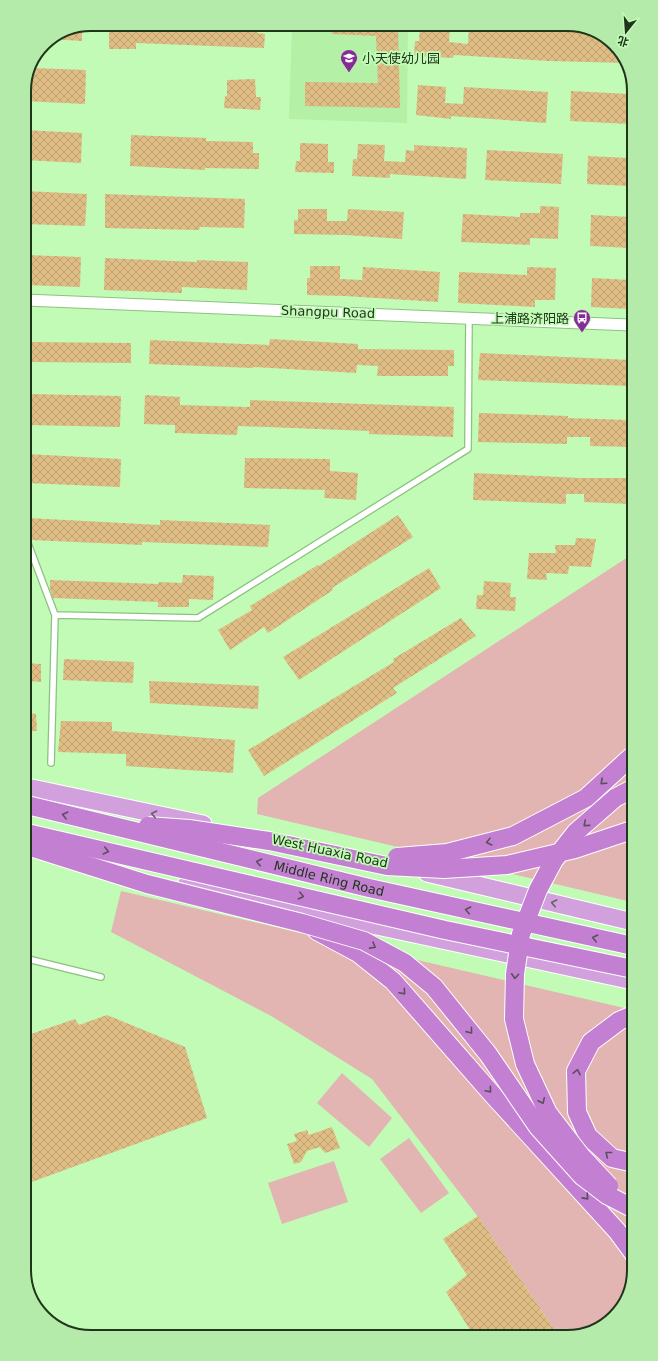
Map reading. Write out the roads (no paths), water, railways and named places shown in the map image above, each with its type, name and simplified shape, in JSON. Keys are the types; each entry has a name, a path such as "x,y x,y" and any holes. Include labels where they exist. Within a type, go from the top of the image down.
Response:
{"highway":[{"path":"360,860 447,853 512,836 586,798 627,761"},
{"path":"627,792 615,798 576,832 554,860 538,890 522,934 515,974 514,1019 525,1064 548,1113 581,1156 627,1205"},
{"name":"Middle Ring Road","path":"31,806 370,888 627,945"},
{"path":"96,822 189,829 269,841 387,866 444,869 507,864 575,849 627,832"},
{"name":"Middle Ring Road","path":"31,834 445,930 627,967"},
{"path":"31,847 147,884 302,923 364,941 405,963 434,987 488,1054 538,1127 582,1176 607,1195 627,1205"},
{"path":"302,923 358,954 393,981 492,1094 617,1231 627,1245"},
{"path":"627,1018 619,1021 591,1042 576,1071 577,1112 588,1136 612,1158 627,1161"}],"main road":[{"name":"West Huaxia Road","path":"31,788 345,853 627,921"},
{"path":"31,853 627,980"}],"street":[{"name":"Shangpu Road","path":"31,300 627,325"}],"lane":[{"path":"55,615 198,618 468,449 469,318"},
{"path":"31,551 55,615 51,763"},
{"path":"31,960 101,977"}],"place":[{"name":"小天使幼儿园","path":"349,73"},
{"name":"上浦路济阳路","path":"582,333"}]}
